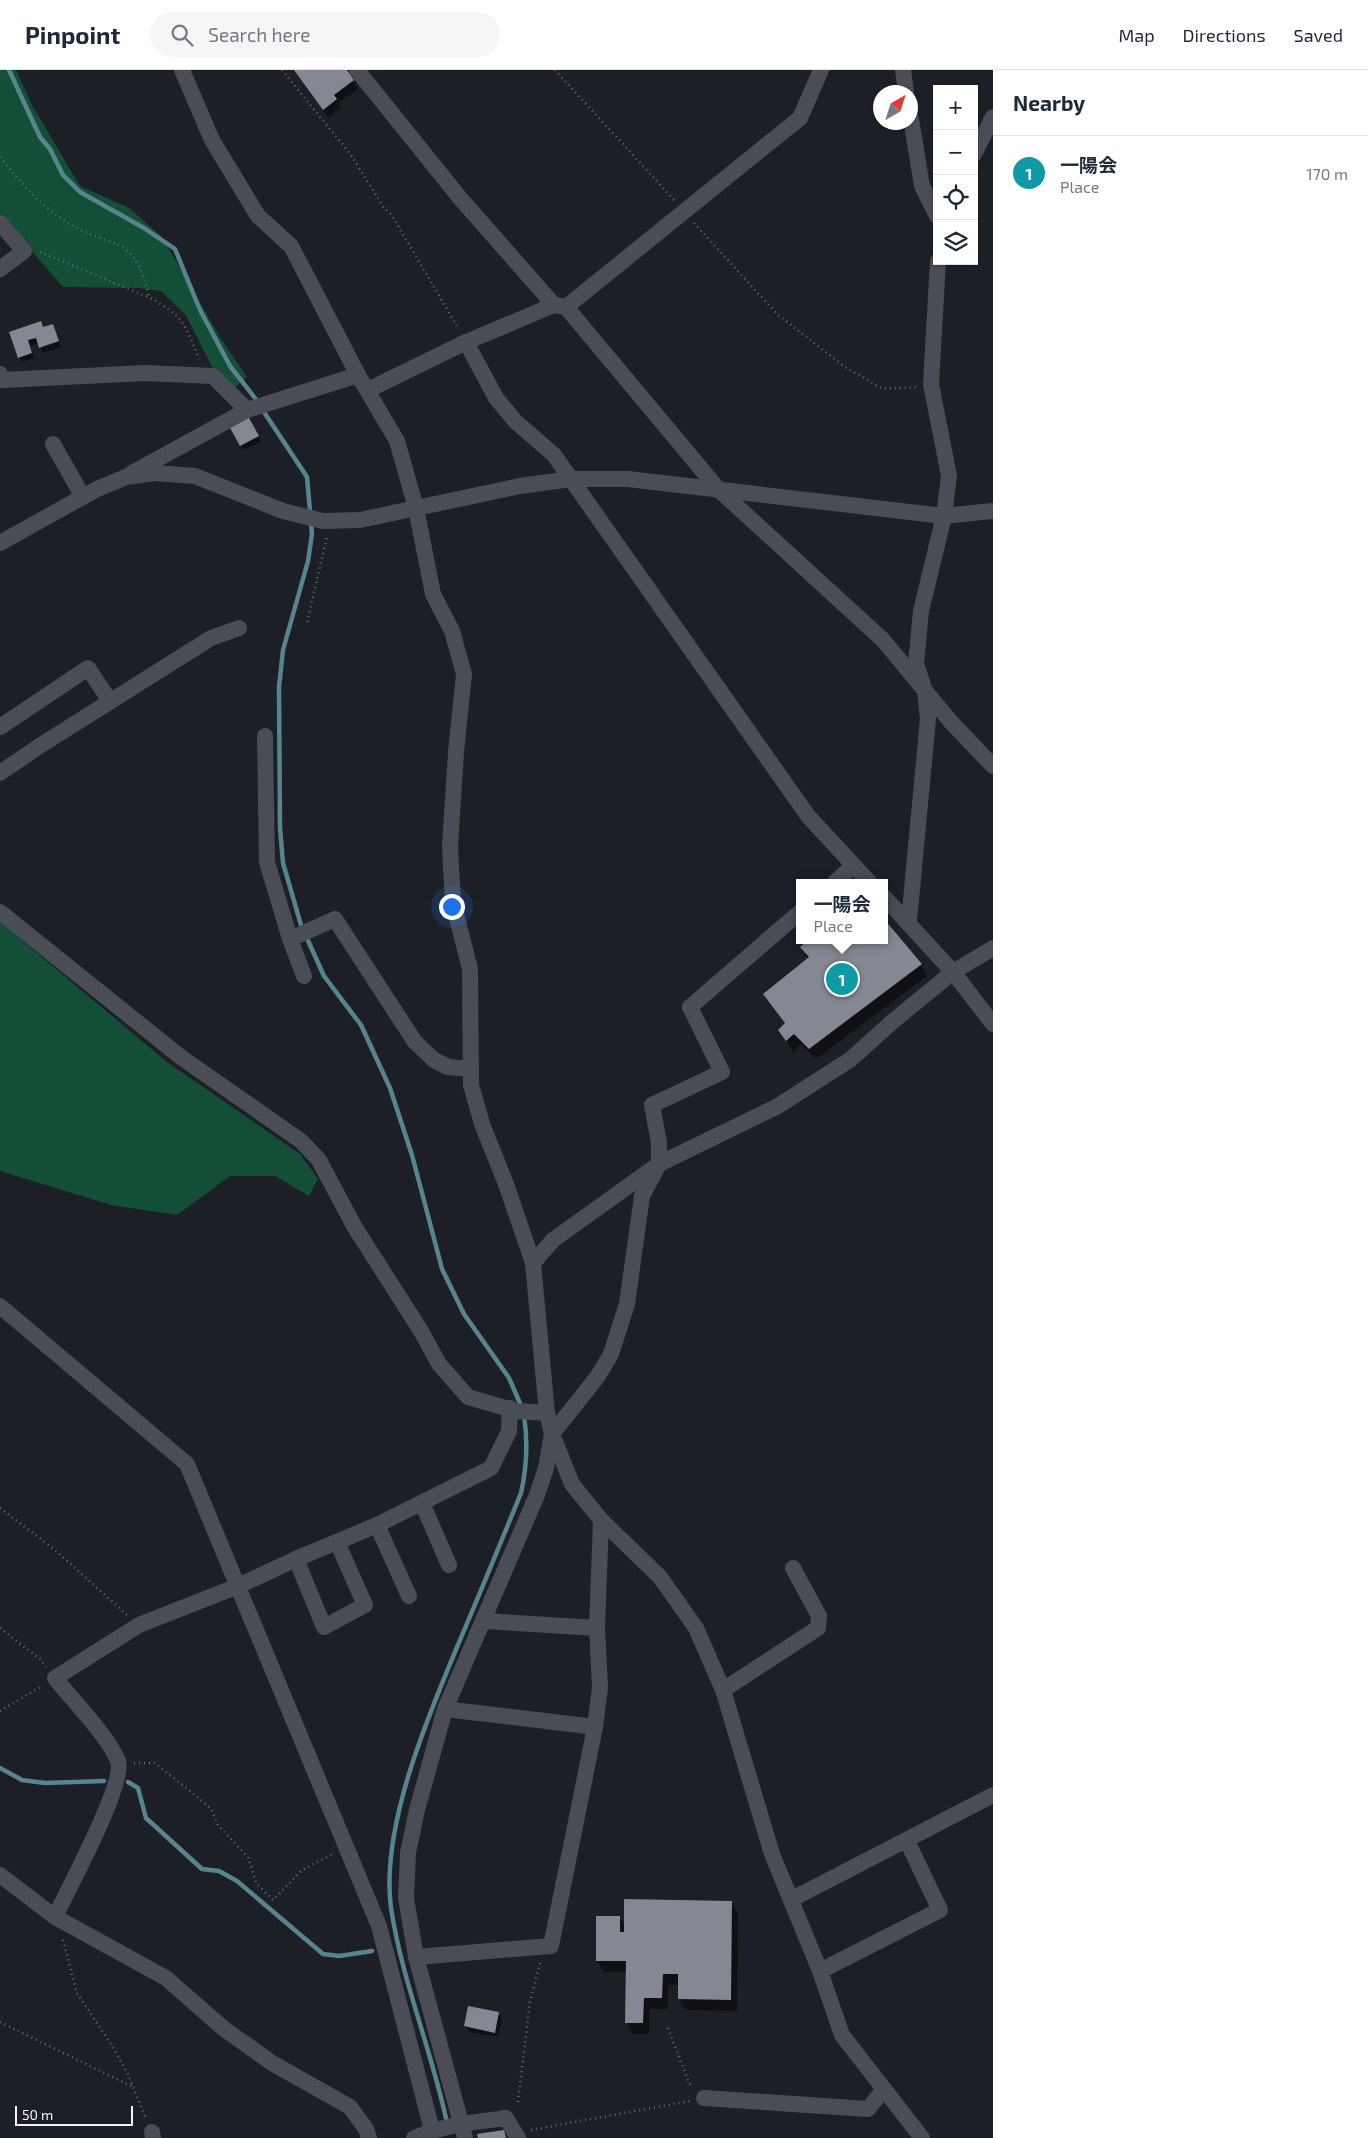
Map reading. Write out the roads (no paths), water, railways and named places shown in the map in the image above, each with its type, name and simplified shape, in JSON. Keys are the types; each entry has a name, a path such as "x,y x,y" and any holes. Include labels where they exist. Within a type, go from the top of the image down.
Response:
{"street":[{"path":"55,1917 115,1790 119,1763 108,1744 55,1678 139,1625 238,1586 377,1525 491,1468 510,1431 527,1411 534,1263 482,1124 471,1085 470,969 453,902 450,848 456,752 464,674 452,631 433,594 416,508 397,441 358,375 291,246 258,216 212,140 182,70"},
{"path":"357,70 460,198 560,306 718,489 883,640 925,691 993,766"},
{"path":"368,390 466,342 560,306 684,212 800,118 821,70"},
{"path":"903,70 905,85"},
{"path":"978,146 993,117"},
{"path":"912,130 922,186 933,208"},
{"path":"0,223 24,251 0,270"},
{"path":"908,921 928,719 925,691 916,664 921,611 944,516 949,476 931,384 938,265"},
{"path":"466,342 496,398 515,421 554,455 808,816 866,879"},
{"path":"0,374 2,380 145,373 213,376 257,407"},
{"path":"0,543 83,497 126,477 257,407 358,375"},
{"path":"53,444 83,497"},
{"path":"126,477 155,473 195,476 301,517 327,521 360,520 520,486 571,479 628,479 944,516 993,511"},
{"path":"0,773 211,638 239,628"},
{"path":"0,726 88,668 110,701"},
{"path":"265,736 267,862 299,934 304,976"},
{"path":"838,879 853,866"},
{"path":"888,901 954,972 993,1024"},
{"path":"0,912 182,1058 301,1141 319,1160 354,1226 421,1331 439,1364 468,1397 527,1411 552,1434 572,1484 601,1520 660,1577 696,1628 723,1690 772,1854 820,1971 842,2035 922,2138"},
{"path":"450,2129 406,1898 408,1853 417,1810 445,1709 485,1621 537,1495 546,1468 552,1434 598,1376 610,1354 627,1304 642,1196 659,1164 659,1142 652,1105 722,1072 690,1008 796,915"},
{"path":"299,934 334,919 415,1042 434,1060 448,1067 471,1069"},
{"path":"534,1263 553,1240 659,1164 778,1106 843,1064 954,972 993,948"},
{"path":"0,1306 186,1464 379,1926 450,2129"},
{"path":"422,1503 449,1565"},
{"path":"416,1958 551,1946 595,1727 600,1688 597,1628 601,1520"},
{"path":"377,1525 409,1596"},
{"path":"296,1559 324,1627 365,1606 337,1542"},
{"path":"723,1690 818,1628 819,1616 793,1568"},
{"path":"485,1621 597,1628"},
{"path":"445,1709 595,1727"},
{"path":"792,1899 907,1841 993,1794"},
{"path":"820,1971 940,1910 907,1841"},
{"path":"0,1875 55,1917 166,1978 223,2028 272,2063 350,2107 366,2129 368,2138"},
{"path":"704,2098 868,2109 884,2090"},
{"path":"414,2138 506,2118 516,2136"}],"waterway":[{"path":"9,70 40,137 50,149 63,175 80,192 144,228 175,249 200,310 230,366 258,402"},
{"path":"262,409 307,477 312,534 308,561 283,650 279,687 280,828 283,863 301,925 324,976 361,1025 390,1088 412,1155 442,1269 464,1314 509,1378 522,1408"},
{"path":"447,2123 396,1935 391,1908 390,1876 393,1842 400,1807 422,1736 521,1493 525,1474 526,1454 524,1415"},
{"path":"0,1768 22,1780 45,1783 104,1781"},
{"path":"128,1782 138,1788 146,1818 202,1869 219,1871 237,1881 323,1954 339,1956 372,1951"}],"place":[{"name":"一陽会","path":"842,979"}]}
